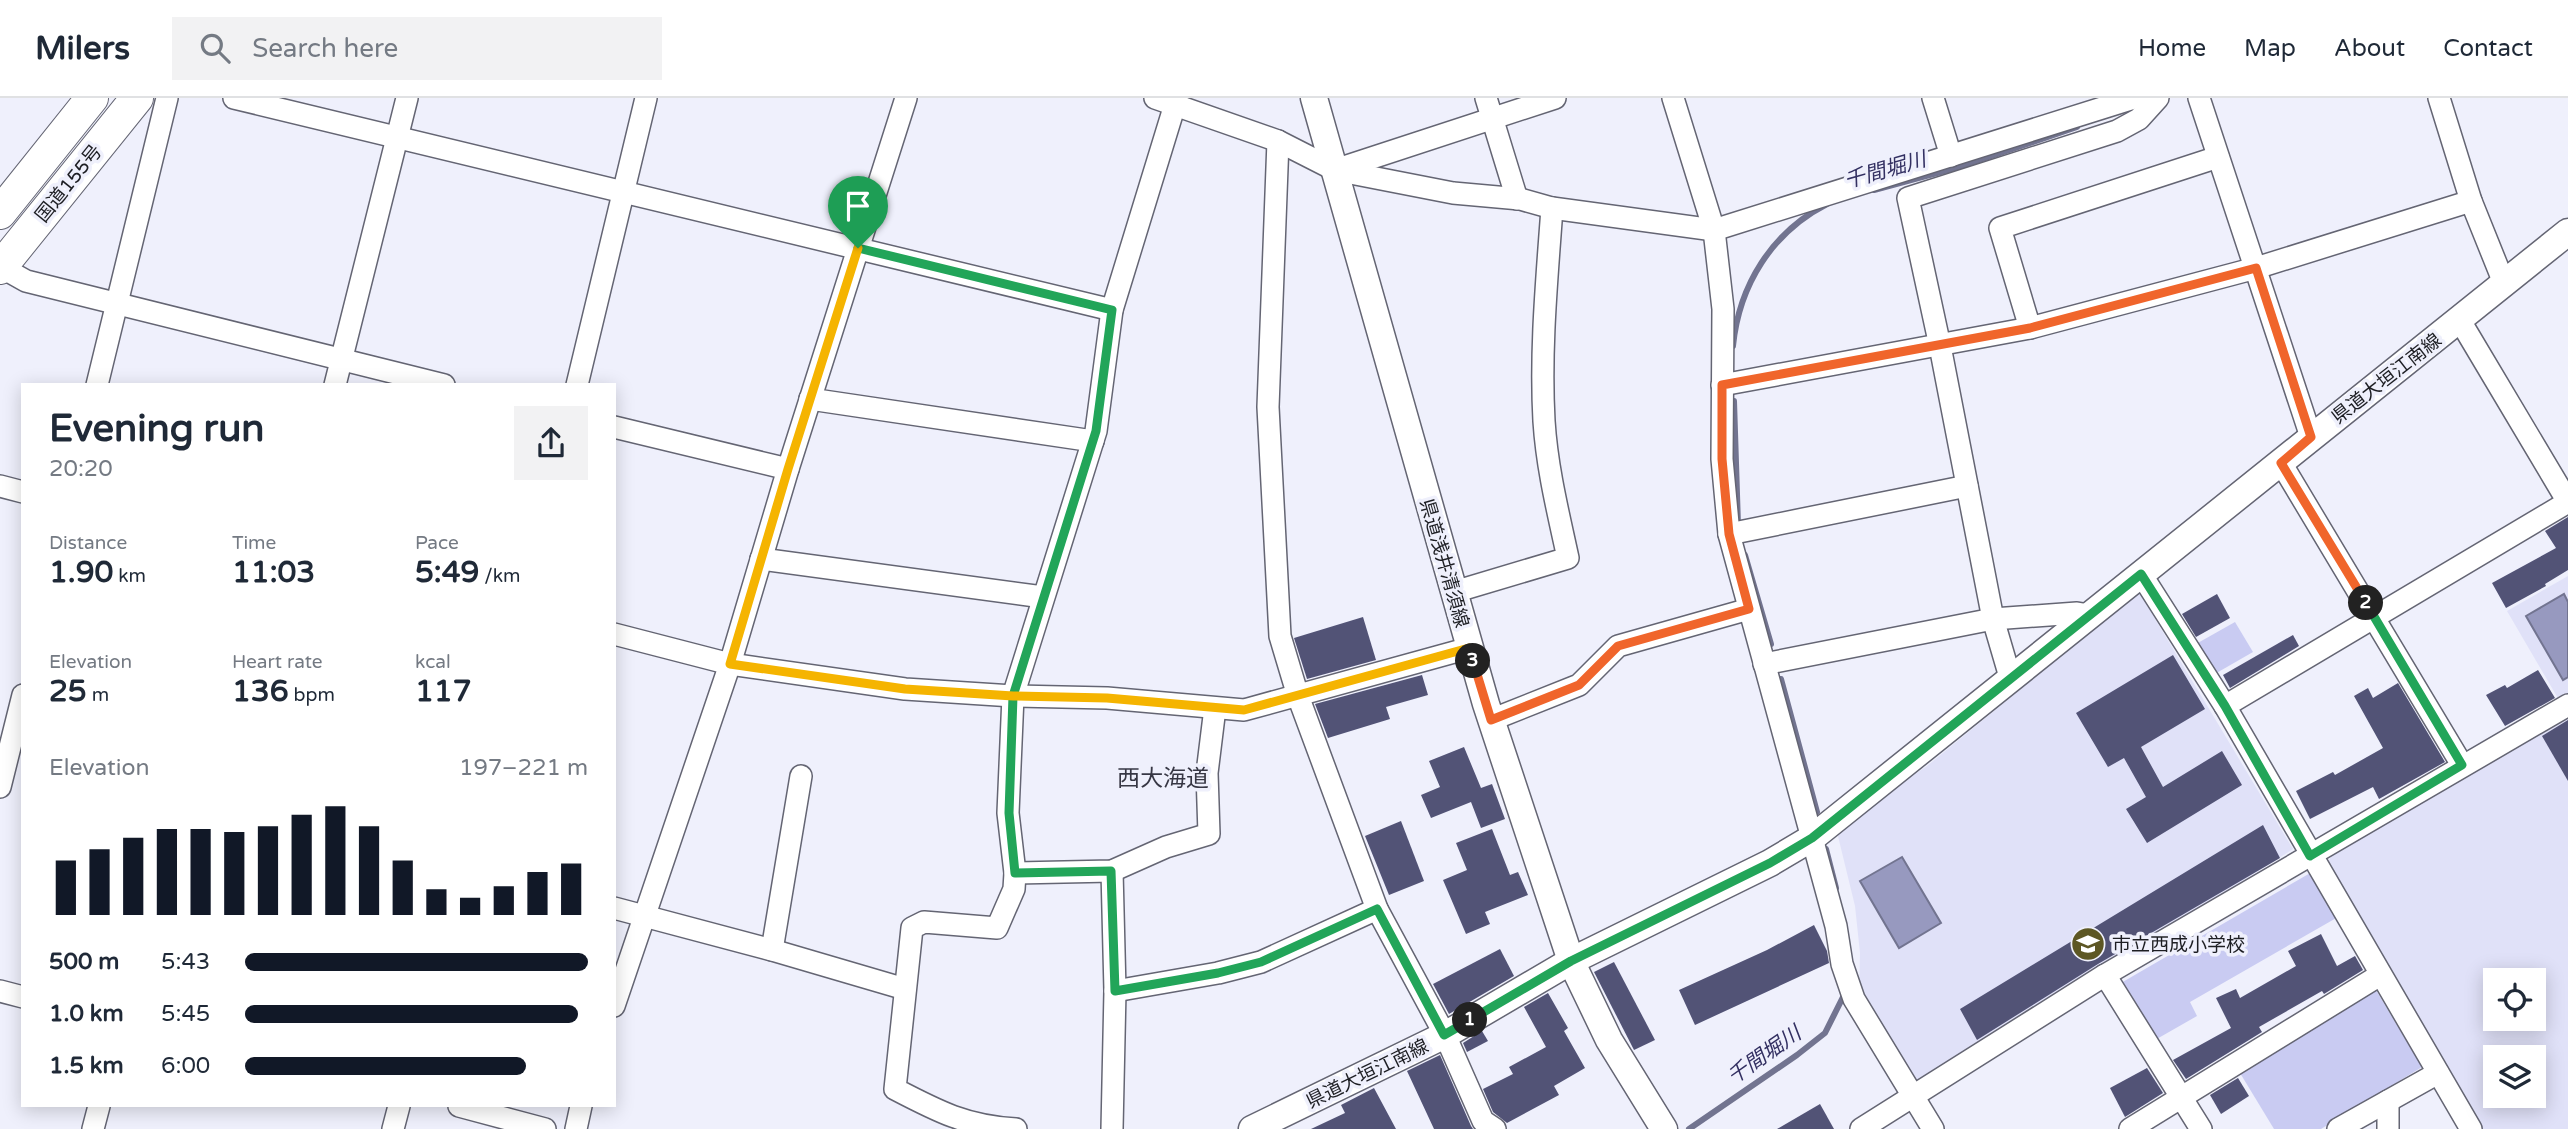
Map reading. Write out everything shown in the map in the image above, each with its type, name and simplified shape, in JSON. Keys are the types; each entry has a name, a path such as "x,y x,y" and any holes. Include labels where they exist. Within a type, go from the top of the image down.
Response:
{"highway":[{"name":"国道155号","path":"0,213 92,98"},
{"name":"国道155号","path":"0,268 137,98"}],"main road":[{"name":"県道浅井清須線","path":"1314,98 1469,648 1571,961 1609,1040 1664,1129"},
{"name":"県道大垣江南線","path":"1252,1129 1444,1035 1571,961 1770,863 1812,838 2568,232"}],"street":[{"path":"98,383 167,98"},
{"path":"234,98 1112,310"},
{"path":"336,383 407,98"},
{"path":"576,383 646,98"},
{"path":"616,1000 730,664 788,469 906,98"},
{"path":"1335,170 1489,108 1555,98"},
{"path":"1673,98 1714,230 1724,309 1722,459 1729,534 1836,926 1842,964 1854,999 1933,1129"},
{"path":"1933,98 1950,168"},
{"path":"2010,677 1993,619 1908,198 1950,168 2130,98"},
{"path":"1016,1129 988,1128 948,1117 895,1089 912,928 924,922 997,928 1014,889 1009,813 1013,696 1093,441 1112,310 1169,101 1278,141 1335,170 1453,193 1517,199 1552,208 1714,230 1950,168 2117,131 2139,119 2158,98"},
{"path":"2199,98 2311,437"},
{"path":"2439,98 2471,201 2504,283"},
{"path":"1489,108 1517,199"},
{"path":"1278,141 1268,407 1280,636 1298,696 1377,909 1444,1035 1483,1121 1495,1129"},
{"path":"2030,328 2000,228 2218,157"},
{"path":"1722,385 2030,328 2256,268 2471,201"},
{"path":"1454,592 1568,558 1551,486 1544,421 1545,292 1552,208"},
{"path":"0,268 26,281 436,383"},
{"path":"2225,706 2568,502 2459,319"},
{"path":"810,399 1093,441"},
{"path":"616,427 788,469"},
{"path":"2281,463 2462,765"},
{"path":"0,486 21,491"},
{"path":"1729,534 1967,486"},
{"path":"761,559 1043,597"},
{"path":"2141,574 2225,706 2471,1129"},
{"path":"1491,720 1579,685 1618,646 1749,609"},
{"path":"1764,664 1993,619 2077,613 2089,615"},
{"path":"616,635 730,664 905,689 1013,696 1107,698 1244,710 1469,648"},
{"path":"0,786 11,752 21,704"},
{"path":"1861,1129 2105,975 2568,705"},
{"path":"1015,873 1111,871 1166,847 1209,834 1207,773 1215,708"},
{"path":"772,950 800,776"},
{"path":"1111,871 1115,991 1112,1129"},
{"path":"616,908 905,989"},
{"path":"1115,991 1218,973 1261,962 1377,909"},
{"path":"2105,975 2201,1129"},
{"path":"2130,1129 2380,975"},
{"path":"0,991 21,996"},
{"path":"2338,1129 2438,1073"},
{"path":"2388,1101 2388,1129"},
{"path":"93,1129 99,1107"},
{"path":"393,1129 399,1107"},
{"path":"463,1107 545,1129"},
{"path":"576,1129 581,1107"}],"shaded area":[{"path":"2568,576 2568,694 2559,700 2507,611"},
{"path":"2139,592 2293,849 1915,1089 1859,999 1860,953 1855,906 1836,828 1927,766"},
{"path":"2564,594 2568,602 2568,677 2563,680 2526,616"},
{"path":"2235,622 2253,652 2213,675 2196,644"},
{"path":"2568,709 2568,1129 2479,1129 2324,868 2336,849"},
{"path":"1902,857 1941,923 1899,948 1860,881"},
{"path":"2312,872 2338,917 2190,1002 2197,1016 2155,1040 2121,983"},
{"path":"2376,990 2422,1067 2321,1129 2274,1129 2240,1073"}],"building":[{"path":"2568,517 2568,570 2545,584 2546,586 2506,608 2492,583 2556,548 2545,531"},
{"path":"2217,594 2230,618 2196,637 2182,614"},
{"path":"1363,617 1376,660 1307,679 1294,638"},
{"path":"2293,635 2299,646 2230,688 2223,675"},
{"path":"2173,655 2205,709 2141,747 2163,787 2222,751 2242,785 2147,843 2126,809 2146,797 2124,758 2108,767 2076,713"},
{"path":"2538,670 2555,698 2505,726 2486,695 2505,685 2507,688"},
{"path":"1422,675 1428,695 1386,707 1390,719 1328,738 1315,704"},
{"path":"2398,683 2445,762 2379,799 2373,787 2310,819 2296,791 2333,772 2335,775 2383,748 2354,696 2368,688 2373,698"},
{"path":"2568,720 2568,781 2542,736"},
{"path":"1464,747 1481,788 1492,784 1505,819 1481,828 1471,802 1431,818 1421,795 1440,787 1429,761"},
{"path":"1401,821 1424,881 1389,895 1365,836"},
{"path":"2263,825 2280,858 2098,964 1977,1040 1960,1009"},
{"path":"1492,829 1510,875 1518,872 1528,895 1485,912 1490,924 1466,934 1443,880 1467,870 1456,843"},
{"path":"1814,925 1827,951 1829,963 1695,1025 1679,990 1767,950"},
{"path":"2321,934 2337,966 2355,956 2363,970 2324,994 2322,991 2259,1027 2262,1032 2186,1079 2173,1060 2231,1028 2216,998 2236,989 2240,998 2296,966 2288,951"},
{"path":"1500,949 1514,976 1449,1014 1433,984"},
{"path":"1614,962 1655,1040 1634,1050 1594,972"},
{"path":"1548,993 1568,1028 1564,1031 1585,1068 1554,1086 1559,1095 1507,1123 1493,1112 1483,1089 1513,1074 1509,1067 1546,1047 1524,1007"},
{"path":"1482,1031 1488,1041 1467,1052 1463,1043"},
{"path":"1440,1055 1473,1129 1434,1129 1407,1071"},
{"path":"2147,1068 2163,1093 2125,1117 2110,1088"},
{"path":"2238,1078 2249,1096 2221,1114 2210,1095"},
{"path":"1374,1088 1396,1129 1311,1129 1345,1113 1341,1105"},
{"path":"1820,1104 1834,1129 1777,1129"}],"waterway":[{"name":"千間堀川","path":"1874,190 1959,167 2077,127"},
{"name":"千間堀川","path":"1733,346 1742,302 1762,263 1790,229 1827,204"},
{"name":"千間堀川","path":"1734,401 1738,525"},
{"name":"千間堀川","path":"1745,555 1771,644"},
{"name":"千間堀川","path":"1781,679 1817,812"},
{"name":"千間堀川","path":"1826,849 1836,888"},
{"name":"千間堀川","path":"1689,1129 1825,1033 1844,995"}],"place":[{"name":"市立西成小学校","path":"2088,944"}],"district":[{"name":"西大海道","path":"1163,778"}],"route":[{"path":"858,248 730,664 905,689 1013,696 1107,698 1244,710 1469,648 1491,720 1579,685 1618,646 1749,609 1729,534 1722,459 1722,385 2030,328 2256,268 2311,437 2281,463 2462,765 2310,856 2225,706 2141,574 1812,838 1770,863 1571,961 1444,1035 1377,909 1261,962 1218,973 1115,991 1111,871 1015,873 1009,813 1013,696 1096,431 1112,310 858,248"}]}
